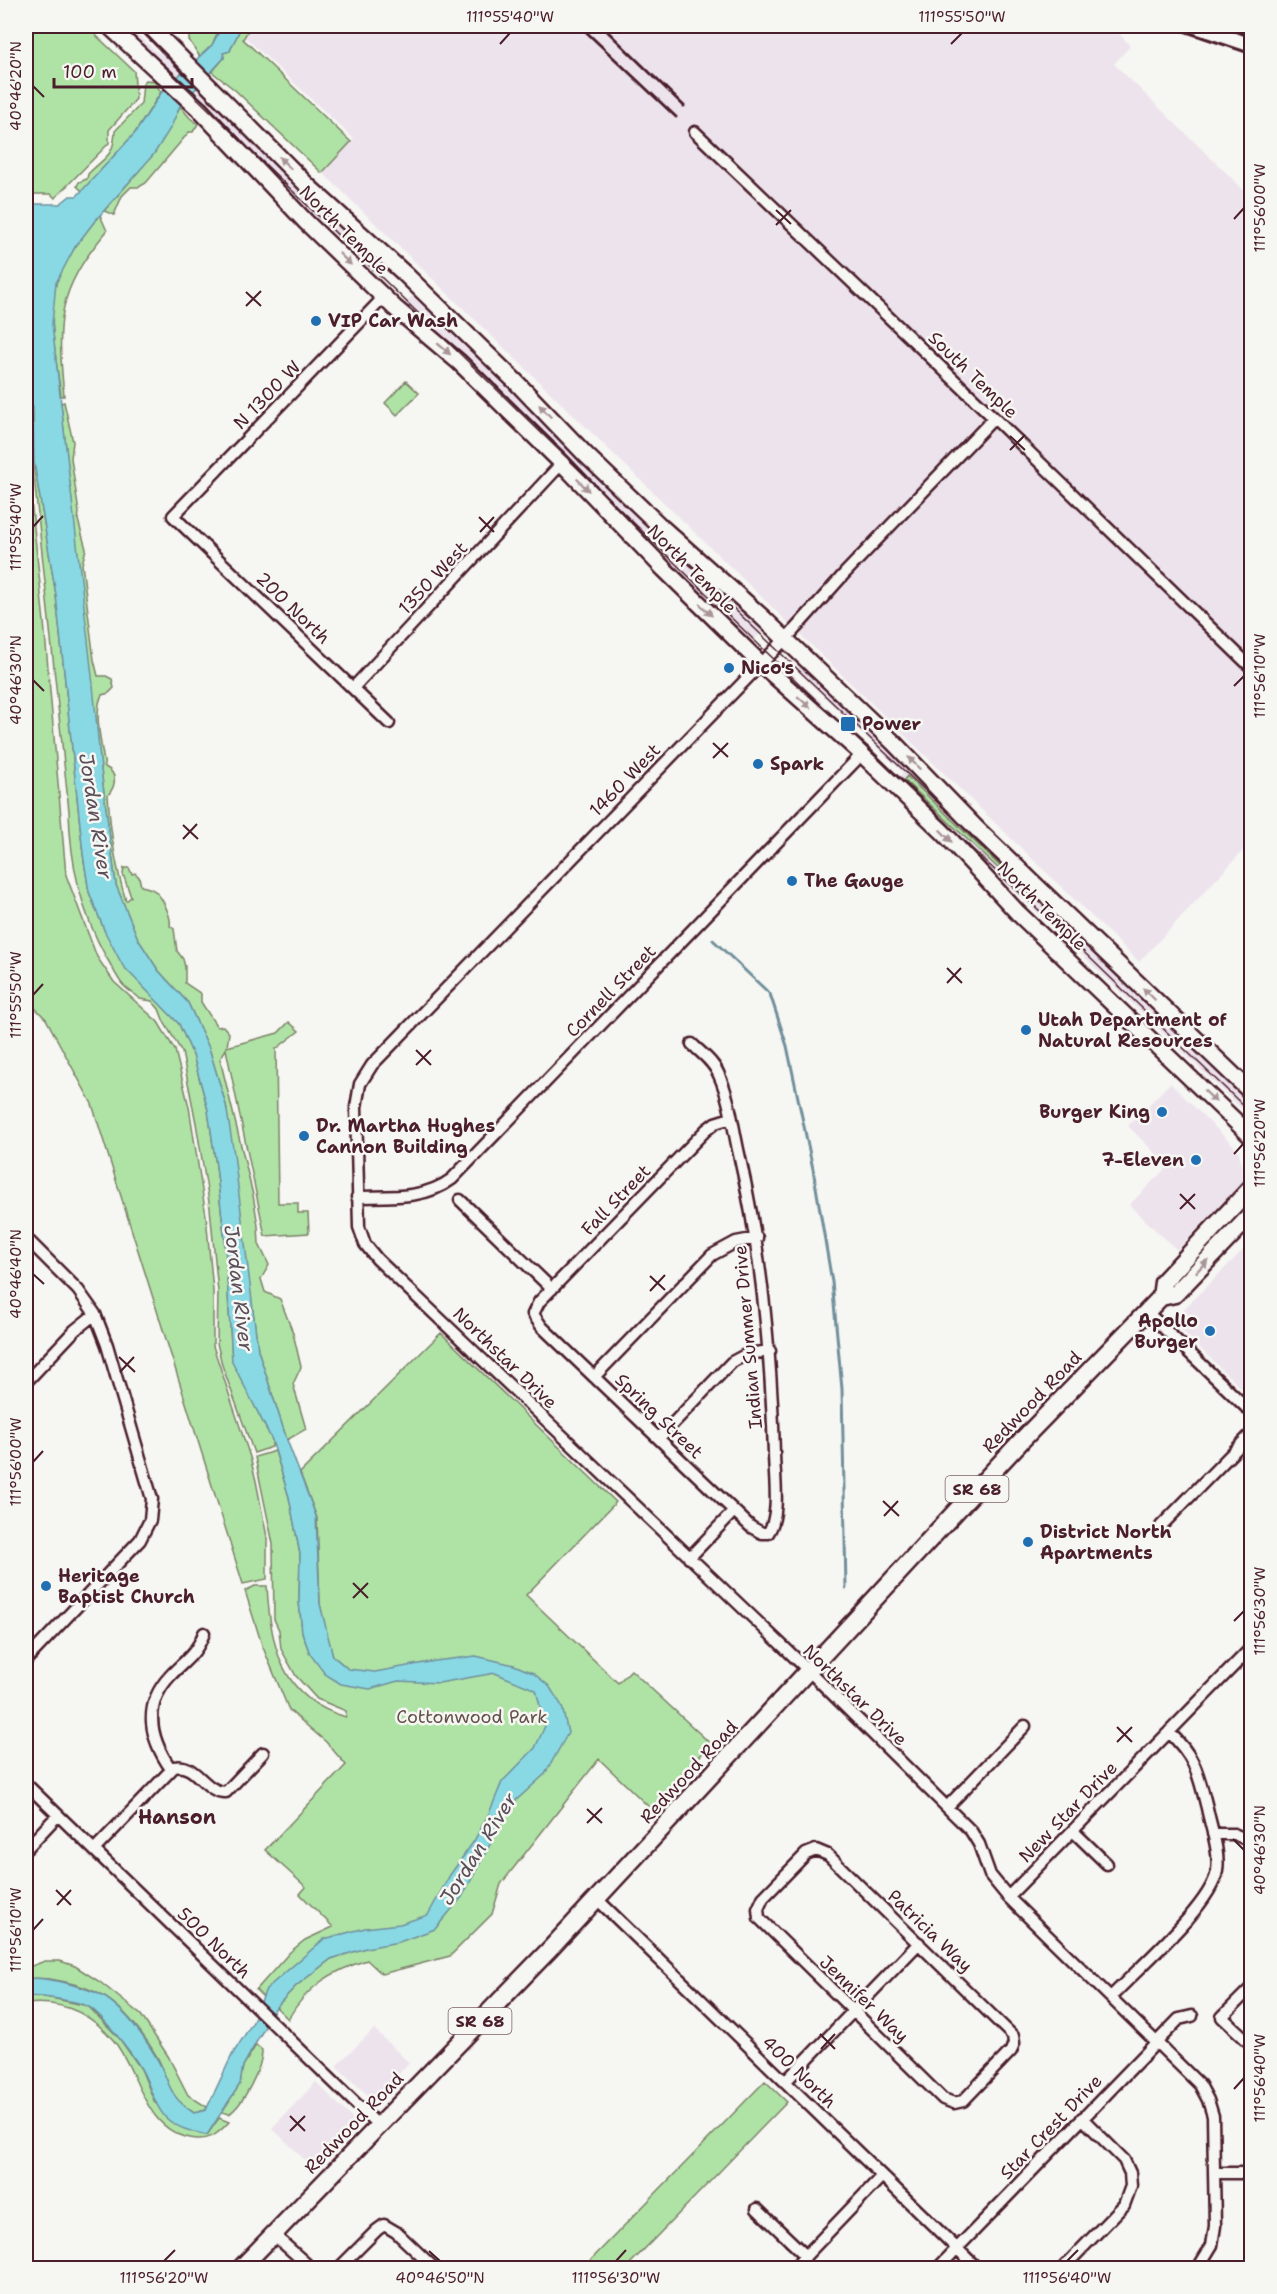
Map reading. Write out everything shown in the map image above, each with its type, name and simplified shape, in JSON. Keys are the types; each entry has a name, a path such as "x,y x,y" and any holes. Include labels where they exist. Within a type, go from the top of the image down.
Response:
{"main road":[{"name":"North Temple","path":"109,26 199,109 306,222 384,297 459,362 760,663 862,754 942,831 1018,913 1251,1137"},
{"name":"North Temple","path":"149,26 309,187 405,274 651,518 785,638 893,742 1026,877 1251,1093"},
{"name":"Redwood Road","path":"1161,1297 1163,1282 1251,1187"},
{"name":"Redwood Road","path":"241,2268 597,1899 1022,1440 1161,1297 1175,1294 1251,1214"}],"street":[{"name":"South Temple","path":"695,132 1251,668"},
{"name":"N 1300 W","path":"173,516 384,297"},
{"name":"1460 West","path":"357,1197 356,1107 364,1075 994,418"},
{"name":"1350 West","path":"353,688 562,463"},
{"name":"200 North","path":"173,516 389,723"},
{"name":"Cornell Street","path":"357,1197 422,1194 433,1191 452,1179 862,754"},
{"name":"Indian Summer Drive","path":"692,1044 718,1072 731,1118 757,1238 770,1351 776,1516 768,1533"},
{"name":"Fall Street","path":"533,1314 552,1289 706,1130 716,1123 731,1118"},
{"name":"Northstar Drive","path":"357,1197 358,1227 370,1252 809,1671 947,1807 977,1839 990,1875 1008,1897 1194,2078 1208,2100 1213,2116 1215,2173 1214,2236 1208,2253 1198,2268"},
{"path":"460,1200 552,1289"},
{"path":"26,1238 78,1290 95,1314 107,1345 152,1499 150,1520 133,1548 26,1660"},
{"path":"594,1377 712,1255 736,1242 757,1238"},
{"path":"1147,1312 1251,1413"},
{"path":"26,1382 75,1330 95,1314"},
{"name":"Spring Street","path":"533,1314 542,1327 734,1510 756,1530 768,1533"},
{"path":"659,1438 736,1359 747,1354 770,1351"},
{"path":"1161,1526 1251,1432"},
{"path":"689,1558 734,1510"},
{"path":"171,1769 155,1742 152,1730 153,1706 162,1686 197,1650 204,1633"},
{"name":"New Star Drive","path":"1008,1897 1250,1651"},
{"path":"947,1807 1025,1726"},
{"path":"1111,1997 1197,1908 1208,1894 1217,1870 1213,1834 1195,1765 1189,1753 1169,1732"},
{"path":"94,1850 171,1769 178,1766 187,1768 214,1790 226,1792 263,1753"},
{"name":"500 North","path":"26,1784 379,2126"},
{"path":"26,1849 58,1815"},
{"path":"1073,1831 1107,1864"},
{"path":"1213,1834 1234,1834 1251,1842"},
{"name":"Patricia Way","path":"816,1850 828,1855 919,1943 1008,2030 1013,2036 1014,2043"},
{"name":"Jennifer Way","path":"816,1850 806,1854 763,1898 758,1905 758,1915 763,1923 943,2099 954,2103 967,2098 1011,2052 1014,2043"},
{"name":"400 North","path":"597,1899 977,2268"},
{"path":"785,2082 919,1943"},
{"path":"1251,1987 1222,2017 1251,2045"},
{"name":"Star Crest Drive","path":"938,2268 1179,2019 1192,2016"},
{"path":"1063,2268 1124,2205 1131,2186 1130,2173 1124,2160 1082,2118"},
{"path":"1215,2173 1251,2173"},
{"path":"794,2268 882,2176"},
{"path":"757,2209 806,2256"},
{"path":"339,2268 384,2225 396,2232 434,2268"},
{"path":"274,2235 311,2268"}],"shaded area":[{"path":"120,26 129,26 158,53 159,50 134,26 143,26 307,193 382,265 376,272 369,270"},
{"path":"245,26 1113,26 1130,46 1114,64 1251,197 1251,842 1139,962 321,171 354,139 241,33"},
{"path":"412,296 764,630 752,642 404,304"},
{"path":"799,665 1249,1096 1251,1118 1053,927 788,676","holes":["796,670 903,772 899,777 792,674"]},
{"path":"1170,1083 1239,1151 1244,1181 1177,1250 1129,1205 1168,1166 1128,1126"},
{"path":"1251,1242 1251,1401 1242,1389 1172,1321"},
{"path":"374,2029 409,2063 374,2101 336,2066"},
{"path":"316,2082 354,2120 311,2166 272,2128"}],"green space":[{"path":"26,26 86,26 134,71 136,99 109,130 109,143 55,198 51,194 26,194"},
{"path":"202,26 211,26 218,31 212,45 200,57 189,40 189,35"},
{"path":"240,26 250,27 243,39 351,142 322,173 235,90 212,72 224,58 223,53 230,51"},
{"path":"146,80 154,81 161,92 135,133 82,191 77,186 79,182 87,179 88,174 107,156 113,147 115,131 141,104 143,83"},
{"path":"180,106 198,124 193,132 189,132 146,183 139,187 131,187 122,196 114,215 104,211 156,149"},
{"path":"100,215 107,231 78,272 69,290 64,308 61,347 64,396 61,396 53,338 54,293 61,272 71,255"},
{"path":"406,381 419,393 397,415 385,403"},
{"path":"64,402 73,442 71,458 78,520 86,549 82,564 94,660 98,676 112,679 114,688 102,695 99,702 98,720 105,767 114,776 113,788 108,795 109,808 116,862 126,901 131,897 123,874 124,868 129,868 132,874 135,873 139,877 141,886 155,891 163,902 170,926 174,929 177,951 183,959 185,983 201,994 201,1002 217,1027 223,1026 229,1033 227,1047 278,1033 289,1022 299,1031 276,1049 278,1203 298,1203 298,1213 308,1213 309,1233 265,1236 226,1049 220,1059 253,1195 259,1244 269,1265 261,1279 265,1292 280,1299 293,1333 301,1367 293,1384 306,1429 287,1440 258,1350 226,1105 209,1048 188,1003 158,970 138,939 116,885 101,770 61,403"},
{"path":"33,408 34,462 56,595 89,892 105,932 179,1024 193,1055 208,1110 216,1166 225,1242 232,1360 272,1440 272,1447 254,1453 222,1365 217,1343 218,1292 210,1208 182,1052 159,1009 152,1001 140,999 127,989 116,975 97,940 78,887 72,849 29,429 26,423 26,413"},
{"path":"26,452 44,622 66,875 97,957 114,982 158,1022 175,1050 189,1107 206,1216 213,1291 213,1346 250,1457 267,1537 267,1579 243,1584 92,1104 46,1019 26,999 28,986 26,985"},
{"path":"907,776 1034,899 1032,900 904,780"},
{"name":"Cottonwood Park","path":"441,1333 616,1502 526,1595 618,1683 631,1670 711,1744 651,1809 599,1759 501,1884 492,1914 450,1956 382,1974 367,1960 354,1964 332,1975 312,1989 295,2007 288,2019 276,2007 296,1986 331,1959 358,1950 341,1934 267,1989 263,1997 256,1990 290,1952 305,1940 333,1927 300,1894 306,1887 265,1850 346,1765 326,1742 289,1710 262,1645 245,1591 255,1586 267,1586 271,1629 276,1649 293,1683 324,1709 346,1717 346,1711 317,1699 296,1676 281,1649 279,1630 274,1619 273,1544 255,1457 275,1451 289,1497 300,1554 299,1601 302,1632 310,1654 348,1669 333,1656 326,1632 320,1604 317,1518 300,1473"},
{"path":"45,1961 60,1961 75,1966 100,1982 141,2015 168,2056 188,2095 207,2107 206,2110 194,2113 176,2098 169,2087 159,2060 146,2040 133,2023 109,2000 74,1984 54,1980 26,1979 26,1968"},
{"path":"37,1995 88,2006 119,2038 141,2069 155,2103 207,2135 219,2118 229,2122 216,2134 202,2139 190,2138 174,2132 152,2112 123,2054 105,2031 85,2016 63,2007 39,2003 26,2004 26,1997"},
{"path":"256,2045 262,2050 251,2085 229,2114 222,2112 240,2084 243,2066"},
{"path":"765,2081 787,2102 626,2268 583,2268"}],"water":[{"name":"Jordan River","path":"222,26 240,26 230,51 223,53 224,58 180,106 171,127 154,154 75,247 56,283 52,324 101,770 116,885 138,939 158,970 188,1003 209,1048 226,1105 258,1350 287,1440 316,1516 320,1604 333,1656 348,1669 375,1672 476,1656 514,1665 533,1673 549,1686 562,1706 568,1733 545,1774 511,1805 462,1897 435,1929 399,1942 366,1948 331,1959 296,1986 276,2007 243,2066 240,2084 207,2135 179,2127 165,2117 136,2060 102,2018 84,2005 26,1997 26,1979 66,1983 93,1991 109,2000 125,2015 145,2040 178,2100 194,2113 206,2110 232,2055 253,2022 266,1989 324,1939 365,1928 400,1924 428,1915 450,1875 474,1841 502,1782 535,1748 545,1726 536,1690 495,1673 439,1683 398,1681 370,1689 341,1684 325,1674 310,1654 302,1632 299,1601 300,1554 289,1497 272,1440 232,1362 225,1242 216,1166 208,1110 193,1055 179,1024 123,966 105,932 89,892 56,595 34,462 33,408 26,384 26,208 29,204 60,204 70,196 77,196 135,133 163,90 212,45"}],"waterway":[{"path":"713,940 770,994 787,1046 813,1169 832,1282 842,1389 846,1588"}],"tram line":[{"path":"123,26 787,672 1252,1114"},
{"path":"138,26 187,75"},
{"path":"708,584 1041,901"}],"railway":[{"path":"580,26 676,117"},
{"path":"602,26 684,106"},
{"path":"1169,26 1252,54"},
{"path":"1220,26 1252,37"}],"place":[{"name":"VIP Car Wash","path":"316,321"},
{"name":"Nico's","path":"729,668"},
{"name":"Power","path":"848,724"},
{"name":"Spark","path":"758,764"},
{"name":"The Gauge","path":"792,881"},
{"name":"Utah Department of Natural Resources","path":"1026,1030"},
{"name":"Burger King","path":"1162,1112"},
{"name":"Dr. Martha Hughes Cannon Building","path":"304,1136"},
{"name":"7-Eleven","path":"1196,1160"},
{"name":"Apollo Burger","path":"1210,1331"},
{"name":"District North Apartments","path":"1028,1542"},
{"name":"Heritage Baptist Church","path":"46,1586"}],"district":[{"name":"Hanson","path":"177,1817"}]}
